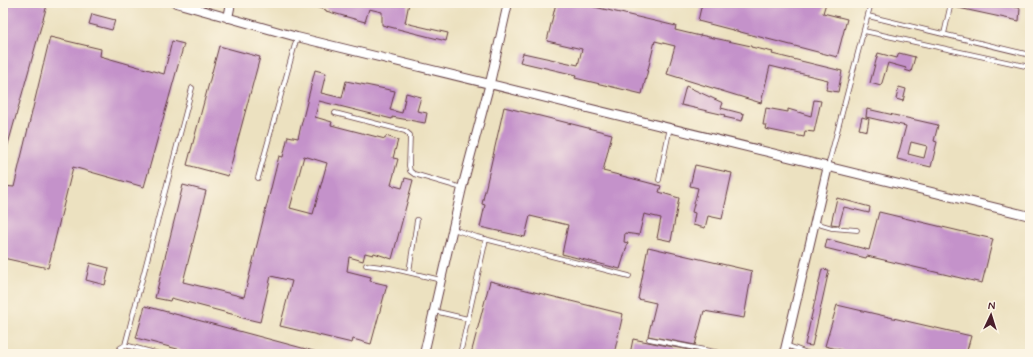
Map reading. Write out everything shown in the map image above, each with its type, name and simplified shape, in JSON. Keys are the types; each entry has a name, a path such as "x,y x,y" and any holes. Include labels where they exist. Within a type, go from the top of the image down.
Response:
{"street":[{"path":"176,3 297,37 1030,216"},
{"path":"228,18 231,3"},
{"path":"424,354 462,188 490,83 508,3"},
{"path":"784,354 828,166"}],"lane":[{"path":"828,166 871,3"},
{"path":"944,34 951,3"},
{"path":"868,16 1030,55"},
{"path":"864,32 1030,67"},
{"path":"258,178 297,37"},
{"path":"118,354 120,348 125,345 192,88"},
{"path":"335,112 405,131 410,135 409,166 410,170 414,174 462,188"},
{"path":"659,180 670,127"},
{"path":"409,272 417,220"},
{"path":"815,224 832,228 857,230"},
{"path":"453,229 629,276"},
{"path":"460,354 486,239"},
{"path":"366,265 409,272 441,280"},
{"path":"434,311 468,319"},
{"path":"649,339 725,354"},
{"path":"125,345 159,354"},
{"path":"786,345 810,354"}],"building":[{"path":"3,3 39,3 47,5 5,155 3,155"},
{"path":"308,3 409,3 405,23 448,33 446,41 382,25 382,12 369,9 365,22 308,5"},
{"path":"556,3 587,3 586,5 676,26 675,30 751,46 773,52 772,54 842,71 838,92 826,90 828,80 770,66 761,103 667,74 675,46 655,41 642,94 575,78 576,75 520,62 523,53 578,65 582,49 547,41"},
{"path":"702,3 826,3 823,13 847,19 837,57 698,21"},
{"path":"954,3 994,3 1020,8 1019,21 954,7"},
{"path":"92,14 115,20 112,30 89,24"},
{"path":"50,37 101,49 100,56 164,74 172,41 184,44 144,187 73,167 48,268 3,258 3,186 14,187"},
{"path":"219,46 260,57 228,176 187,165"},
{"path":"878,53 897,58 899,53 915,57 911,72 905,70 906,68 888,63 881,86 870,83"},
{"path":"315,70 326,73 321,93 342,98 346,81 395,91 390,110 402,113 406,93 421,97 417,111 427,113 425,123 392,117 392,119 319,101 315,117 332,122 331,125 385,139 386,136 398,140 393,158 398,159 391,185 402,188 405,178 413,180 392,259 374,253 373,255 365,253 363,261 349,257 347,271 371,277 370,281 387,285 371,344 353,339 352,343 280,326 292,281 271,276 260,322 171,298 170,301 155,298 183,185 206,191 183,282 244,297 279,156 283,157 288,136 298,138","holes":["304,156 327,163 313,214 290,208"]},
{"path":"686,86 723,103 721,108 744,114 742,121 724,117 725,115 681,105"},
{"path":"899,87 906,89 903,101 896,99"},
{"path":"814,100 821,101 814,132 805,131 804,137 765,129 766,125 763,125 766,108 788,112 788,109 811,116"},
{"path":"504,107 612,134 603,171 661,186 659,192 679,198 671,241 657,238 661,218 644,214 639,235 625,233 624,242 628,243 620,269 562,254 568,225 530,216 525,237 480,227 485,205 482,204"},
{"path":"867,109 938,125 934,141 937,142 931,167 897,159 906,126 866,117","holes":["911,142 927,146 924,158 908,154"]},
{"path":"862,117 869,119 867,131 859,129"},
{"path":"695,165 732,173 722,219 708,216 705,228 693,225 695,213 692,212 698,188 690,186"},
{"path":"837,198 870,207 869,213 844,207 839,225 831,224"},
{"path":"879,212 993,239 982,283 867,256 866,258 825,248 827,239 869,250"},
{"path":"648,247 752,271 744,318 704,311 695,345 648,336 656,303 638,299"},
{"path":"90,263 109,268 105,285 86,280"},
{"path":"822,269 829,270 812,346 805,345"},
{"path":"490,281 623,314 614,354 471,354"},
{"path":"837,305 971,336 966,354 856,354 825,346"},
{"path":"145,306 317,352 317,354 196,354 136,338"},
{"path":"633,339 694,351 693,354 630,354"}]}
